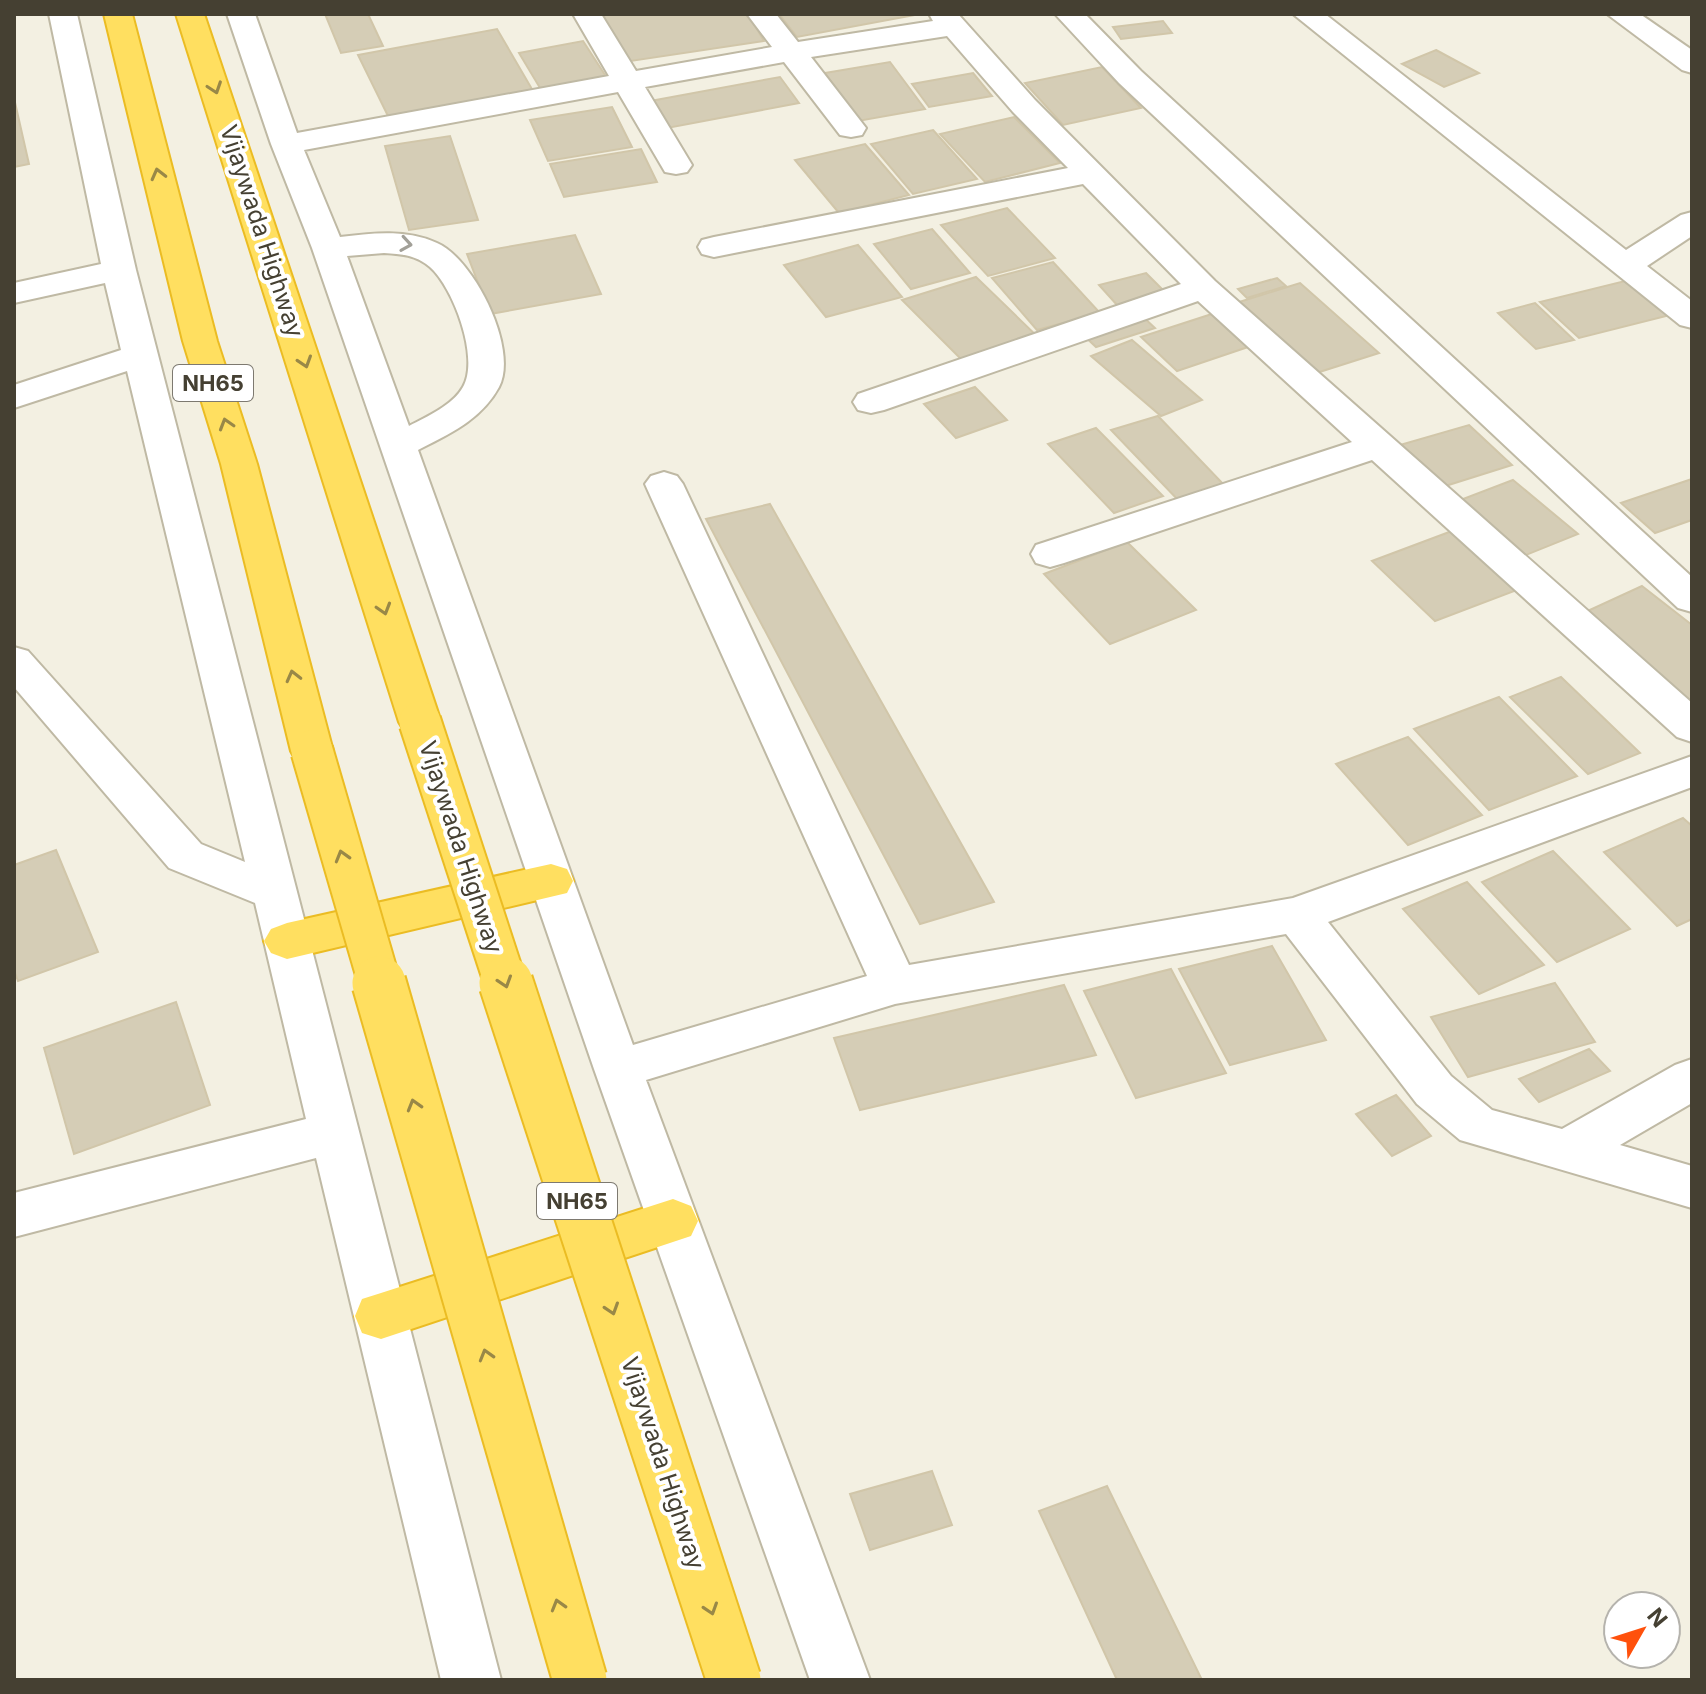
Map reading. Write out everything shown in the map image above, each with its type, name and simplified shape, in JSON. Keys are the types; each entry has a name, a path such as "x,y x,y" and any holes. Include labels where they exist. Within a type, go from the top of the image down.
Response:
{"highway":[{"name":"NH65","path":"118,14 189,299 239,464 312,751 580,1680"},
{"name":"Vijaywada Highway","path":"190,14 734,1680"},
{"path":"287,941 551,881"},
{"path":"381,1316 673,1221"}],"street":[{"path":"63,14 119,270 471,1680"},
{"path":"241,14 286,144 328,248 618,1069 840,1680"},
{"path":"587,14 676,165"},
{"path":"761,14 851,128"},
{"path":"1069,14 1130,77 1692,599"},
{"path":"1307,14 1692,318"},
{"path":"1621,14 1692,64"},
{"path":"286,144 629,83 948,20 1024,106 1203,288 1692,727"},
{"path":"714,247 1092,173"},
{"path":"1625,265 1692,222"},
{"path":"328,248 386,241 415,245 440,255 453,270 473,311 487,360 482,386 460,412 397,446"},
{"path":"14,293 119,270"},
{"path":"871,402 1203,288"},
{"path":"14,397 140,355"},
{"path":"1050,554 1376,446"},
{"path":"664,484 895,986"},
{"path":"14,661 185,856 275,893"},
{"path":"618,1069 895,986 1297,915 1692,771"},
{"path":"1297,915 1434,1090 1477,1126 1692,1187"},
{"path":"1566,1152 1692,1079"},
{"path":"14,1215 335,1132"}],"building":[{"path":"325,14 368,14 383,46 341,53"},
{"path":"602,14 748,14 764,41 624,62"},
{"path":"779,14 920,14 797,37"},
{"path":"1163,21 1172,33 1121,39 1113,27"},
{"path":"497,29 536,96 392,124 358,55"},
{"path":"583,41 609,81 543,93 519,53"},
{"path":"1436,50 1479,73 1444,87 1402,64"},
{"path":"890,62 925,109 858,121 825,73"},
{"path":"1102,67 1141,108 1063,125 1025,83"},
{"path":"973,73 992,96 929,107 912,84"},
{"path":"780,77 799,103 662,129 645,102"},
{"path":"14,98 29,164 14,167"},
{"path":"612,107 632,147 548,161 530,120"},
{"path":"1014,117 1060,163 985,182 940,134"},
{"path":"933,130 977,179 913,194 871,144"},
{"path":"450,136 478,220 409,230 385,146"},
{"path":"865,144 909,195 839,213 795,160"},
{"path":"641,149 657,182 564,197 550,164"},
{"path":"1007,208 1055,258 988,276 941,225"},
{"path":"932,229 970,273 911,289 874,244"},
{"path":"575,235 601,294 490,314 467,254"},
{"path":"858,245 902,297 826,317 784,265"},
{"path":"1053,262 1100,313 1037,330 992,278"},
{"path":"1146,273 1166,293 1118,306 1099,285"},
{"path":"976,277 1042,341 967,365 902,300"},
{"path":"1277,278 1286,286 1247,298 1238,289"},
{"path":"1629,280 1670,315 1579,338 1540,302"},
{"path":"1300,283 1379,353 1313,374 1236,303"},
{"path":"1535,303 1574,340 1536,349 1498,313"},
{"path":"1140,314 1155,328 1096,347 1080,332"},
{"path":"1212,314 1248,347 1177,371 1141,337"},
{"path":"1132,340 1202,400 1161,416 1091,356"},
{"path":"975,387 1007,420 956,438 924,404"},
{"path":"1158,416 1227,488 1181,503 1111,430"},
{"path":"1469,425 1512,465 1442,487 1400,445"},
{"path":"1096,428 1163,496 1114,513 1048,444"},
{"path":"1692,479 1692,520 1655,533 1621,503"},
{"path":"1513,480 1578,534 1521,557 1455,502"},
{"path":"770,504 994,902 920,924 706,519"},
{"path":"1452,531 1517,590 1435,621 1372,561"},
{"path":"1127,542 1196,610 1110,644 1044,574"},
{"path":"1642,586 1692,625 1692,703 1581,614"},
{"path":"1561,677 1640,753 1588,774 1510,697"},
{"path":"1499,697 1577,776 1489,810 1414,729"},
{"path":"1408,737 1482,815 1408,845 1336,764"},
{"path":"1683,818 1692,826 1692,919 1677,926 1604,852"},
{"path":"56,850 98,952 18,981 14,970 14,865"},
{"path":"1553,851 1630,929 1557,962 1482,882"},
{"path":"1467,882 1544,965 1479,994 1403,909"},
{"path":"1272,946 1326,1040 1230,1065 1179,969"},
{"path":"1171,969 1226,1073 1136,1098 1084,991"},
{"path":"1555,983 1595,1042 1468,1077 1431,1017"},
{"path":"1064,985 1096,1055 860,1110 834,1038"},
{"path":"176,1002 210,1105 74,1154 44,1048"},
{"path":"1589,1049 1610,1071 1539,1102 1519,1079"},
{"path":"1396,1095 1431,1136 1392,1156 1356,1114"},
{"path":"932,1471 952,1525 870,1550 850,1494"},
{"path":"1107,1486 1202,1680 1117,1680 1039,1511"}]}
